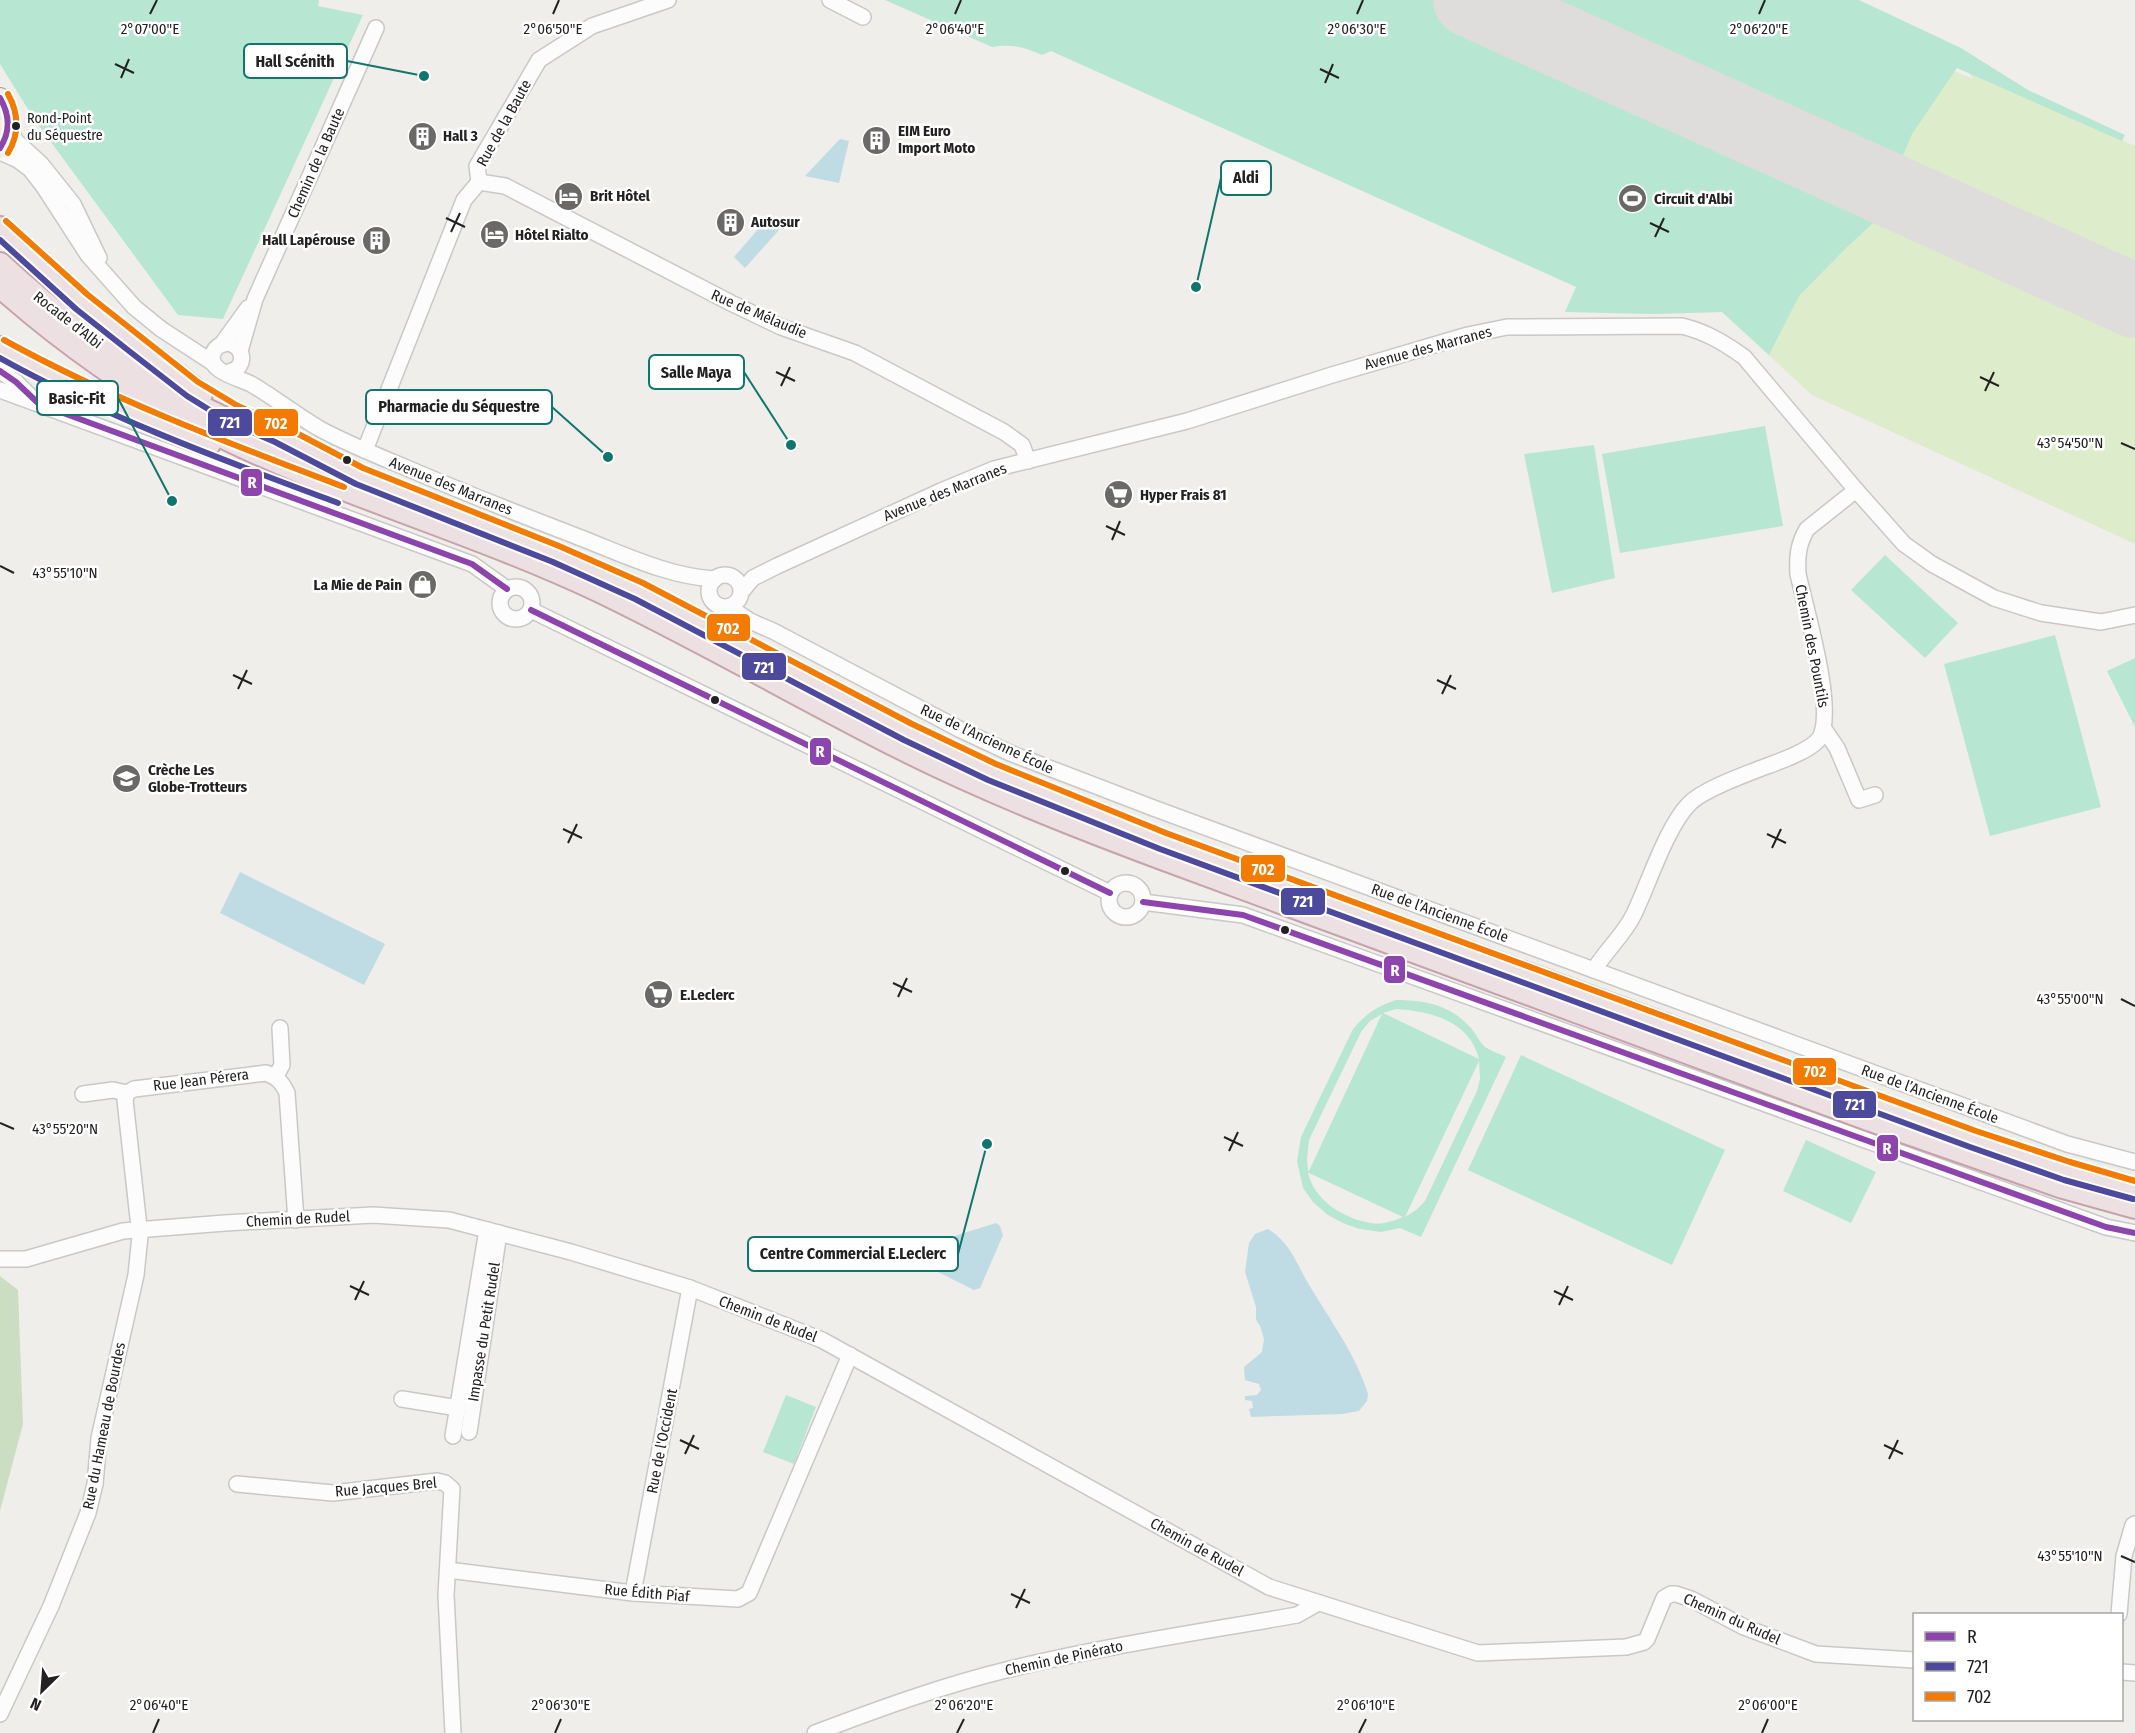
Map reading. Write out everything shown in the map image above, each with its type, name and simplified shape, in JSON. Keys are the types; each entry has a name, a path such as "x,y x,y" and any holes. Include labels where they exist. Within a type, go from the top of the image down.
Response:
{"highway":[{"path":"0,228 82,302 193,389 234,414 279,434 359,476"},
{"name":"Rocade d'Albi","path":"0,264 81,332 117,358 166,389 210,412 276,442 556,554 639,591 908,732 992,772 1173,845 1972,1139 2067,1171 2135,1190"},
{"name":"Rocade d'Albi","path":"0,286 91,359 156,401 198,424 302,472 598,590 903,749 985,788 1071,824 1868,1119 2063,1187 2135,1207"},
{"path":"0,348 45,374 110,405 272,469 598,590"}],"main road":[{"path":"0,98 6,106 9,117 9,129 0,150"}],"street":[{"name":"Rue de la Baute","path":"365,450 464,200 479,182 477,166 539,60 592,26 668,0"},
{"path":"830,0 864,17"},
{"name":"Chemin de la Baute","path":"241,355 255,298 376,28"},
{"path":"9,129 16,141 41,164 73,204 109,279"},
{"path":"0,150 30,169 88,255 134,307 161,329 213,363 221,371 226,373 237,369 241,355 232,344 203,344 161,329"},
{"name":"Rue de Mélaudie","path":"479,182 505,186 781,327 855,353 1004,432 1022,445 1028,461"},
{"name":"Chemin de la Baute","path":"220,345 255,298"},
{"name":"Avenue des Marranes","path":"739,589 753,578 941,490 994,469 1188,421 1412,351 1507,327 1682,326 1703,331 1743,357 1904,544 1932,564 1994,598 2041,613 2101,622 2135,615"},
{"path":"213,363 213,354 220,345"},
{"name":"Avenue des Marranes","path":"241,355 267,394"},
{"path":"0,371 16,382 39,404"},
{"name":"Avenue des Marranes","path":"226,373 267,394 294,414 365,450 469,494 677,573 715,579"},
{"path":"3,388 39,404 472,564 507,589"},
{"name":"Chemin des Pountils","path":"1594,970 1633,916 1676,821 1690,802 1723,784 1803,751 1818,741 1824,729 1826,715 1823,686 1798,574 1797,556 1802,537 1807,529 1856,490"},
{"name":"Avenue des Marranes","path":"677,573 704,591 711,599"},
{"path":"739,589 734,605 729,607 719,606 711,599 709,589 715,579 724,575 739,589 750,612 762,625"},
{"path":"518,586 527,591 532,600 531,610 524,617 514,619 505,615 500,607 501,597 507,589 518,586"},
{"name":"Rue de l’Ancienne École","path":"729,607 750,621 762,625 960,730 1010,753 1156,809 2067,1144 2135,1162"},
{"path":"531,610 1110,893"},
{"path":"1824,729 1837,748 1859,800 1875,795"},
{"path":"1130,883 1139,890 1143,902 1136,914 1120,916 1110,907 1110,893 1118,885 1130,883"},
{"path":"1143,902 1243,915 2106,1227 2135,1233"},
{"path":"280,1028 282,1065 276,1076 287,1093 296,1220"},
{"name":"Rue Jean Pérera","path":"83,1094 113,1090 127,1092 134,1089 266,1073 276,1076"},
{"path":"127,1092 125,1100 140,1230"},
{"name":"Chemin de Rudel","path":"0,1259 26,1259 123,1231 373,1215 449,1220 690,1288 822,1340 1269,1587 1318,1604 1478,1653 1626,1647 1644,1642 1650,1635 1661,1604"},
{"name":"Rue du Hameau de Bourdes","path":"0,1714 51,1606 88,1513 105,1405 136,1275 140,1230"},
{"name":"Impasse du Petit Rudel","path":"453,1436 493,1231"},
{"name":"Impasse du Petit Rudel","path":"469,1432 493,1231"},
{"name":"Rue de l'Occident","path":"633,1593 690,1288"},
{"name":"Rue Édith Piaf","path":"448,1570 633,1593 738,1599 749,1593 850,1355"},
{"name":"Impasse du Petit Rudel","path":"402,1400 458,1408"},
{"name":"Rue Jacques Brel","path":"237,1484 333,1492 437,1481 445,1483 452,1490 448,1570"},
{"path":"2119,1613 2124,1556 2135,1524"},
{"path":"448,1570 446,1595 453,1733"},
{"name":"Chemin du Rudel","path":"1661,1604 1671,1594 1683,1596 1744,1627 1816,1654 1913,1660"},
{"name":"Chemin de Pinérato","path":"815,1733 918,1696 1009,1669 1149,1640 1297,1615 1318,1604"}],"green space":[{"path":"0,0 319,0 318,6 363,15 223,319 178,315 34,119 0,64"},
{"name":"Circuit d'Albi","path":"885,0 1859,0 1961,48 2028,90 2125,135 2122,141 1957,68 1912,134 1875,221 1799,296 1769,355 1722,312 1652,314 1565,312 1576,287 1051,51 1042,55 1018,47 992,47"},
{"path":"1949,69 1973,79 1969,73 2135,146 2135,274 1892,164"},
{"path":"1863,206 2135,330 2135,544 1812,395 1722,312 1652,314"},
{"path":"1765,426 1783,526 1620,553 1602,454"},
{"path":"1594,445 1615,578 1552,593 1524,454"},
{"path":"1885,555 1958,623 1925,658 1851,590"},
{"path":"2055,635 2101,807 1990,836 1944,664"},
{"path":"2135,658 2135,727 2107,671"},
{"path":"1396,1000 1435,1005 1452,1012 1473,1030 1485,1047 1506,1057 1421,1237 1400,1228 1381,1232 1360,1229 1328,1215 1313,1202 1303,1188 1297,1161 1301,1137 1353,1029 1372,1011","holes":["1396,1009 1409,1010 1447,1020 1467,1035 1479,1059 1383,1013","1382,1014 1308,1171 1309,1140 1361,1032 1370,1021","1479,1061 1480,1079 1477,1091 1425,1201 1405,1217","1308,1173 1403,1217 1379,1223 1361,1221 1332,1207 1323,1200 1311,1183"]},
{"path":"1521,1055 1725,1150 1672,1265 1468,1170"},
{"path":"1806,1140 1876,1172 1851,1223 1783,1191"},
{"path":"0,1276 18,1290 23,1424 0,1511"},
{"path":"786,1395 816,1407 794,1464 763,1452"}],"water":[{"path":"840,139 849,141 839,183 805,176"},
{"path":"765,221 779,230 745,268 734,257"},
{"path":"240,872 385,944 364,985 220,913"},
{"path":"996,1223 1000,1226 1003,1235 980,1288 974,1290 912,1259 911,1253 919,1247"},
{"path":"1268,1229 1288,1248 1357,1366 1368,1394 1367,1401 1359,1411 1342,1414 1251,1417 1249,1409 1253,1408 1252,1401 1245,1400 1245,1396 1257,1395 1261,1390 1259,1384 1245,1380 1244,1367 1262,1352 1264,1339 1256,1320 1256,1307 1245,1272 1249,1243 1255,1234"}],"runway":[{"path":"1470,0 2135,301"}],"transit line":[{"name":"702","path":"8,94 17,124 15,138 8,153"},
{"name":"R","path":"0,98 8,123 4,142 0,148"},
{"name":"702","path":"6,221 88,295 198,382 238,406 283,426 363,468 559,546 643,583 912,724 996,764 1166,833 1976,1131 2135,1181"},
{"name":"721","path":"0,240 76,309 187,396 229,422 275,442 356,484 553,562 635,599 904,740 988,780 1160,849 1970,1147 2064,1180 2133,1199"},
{"name":"702","path":"4,340 129,401 214,437 344,487"},
{"name":"721","path":"0,358 124,419 338,503"},
{"name":"R","path":"0,371 16,382 39,404 472,564 507,589"},
{"name":"R","path":"531,610 1110,893"},
{"name":"R","path":"1143,902 1243,915 2106,1227 2135,1233"}],"place":[{"name":"Hall Scénith","path":"424,76"},
{"name":"Rond-Point du Séquestre","path":"16,126"},
{"name":"Hall 3","path":"422,136"},
{"name":"EIM Euro Import Moto","path":"877,140"},
{"name":"Brit Hôtel","path":"569,196"},
{"name":"Circuit d'Albi","path":"1633,199"},
{"name":"Autosur","path":"730,222"},
{"name":"Hôtel Rialto","path":"494,235"},
{"name":"Hall Lapérouse","path":"376,240"},
{"name":"Aldi","path":"1196,287"},
{"name":"Salle Maya","path":"791,445"},
{"name":"Pharmacie du Séquestre","path":"608,457"},
{"name":"Hyper Frais 81","path":"1119,495"},
{"name":"Basic-Fit","path":"172,501"},
{"name":"La Mie de Pain","path":"423,585"},
{"name":"Crèche Les Globe-Trotteurs","path":"127,779"},
{"name":"E.Leclerc","path":"659,995"},
{"name":"Centre Commercial E.Leclerc","path":"987,1144"}]}
